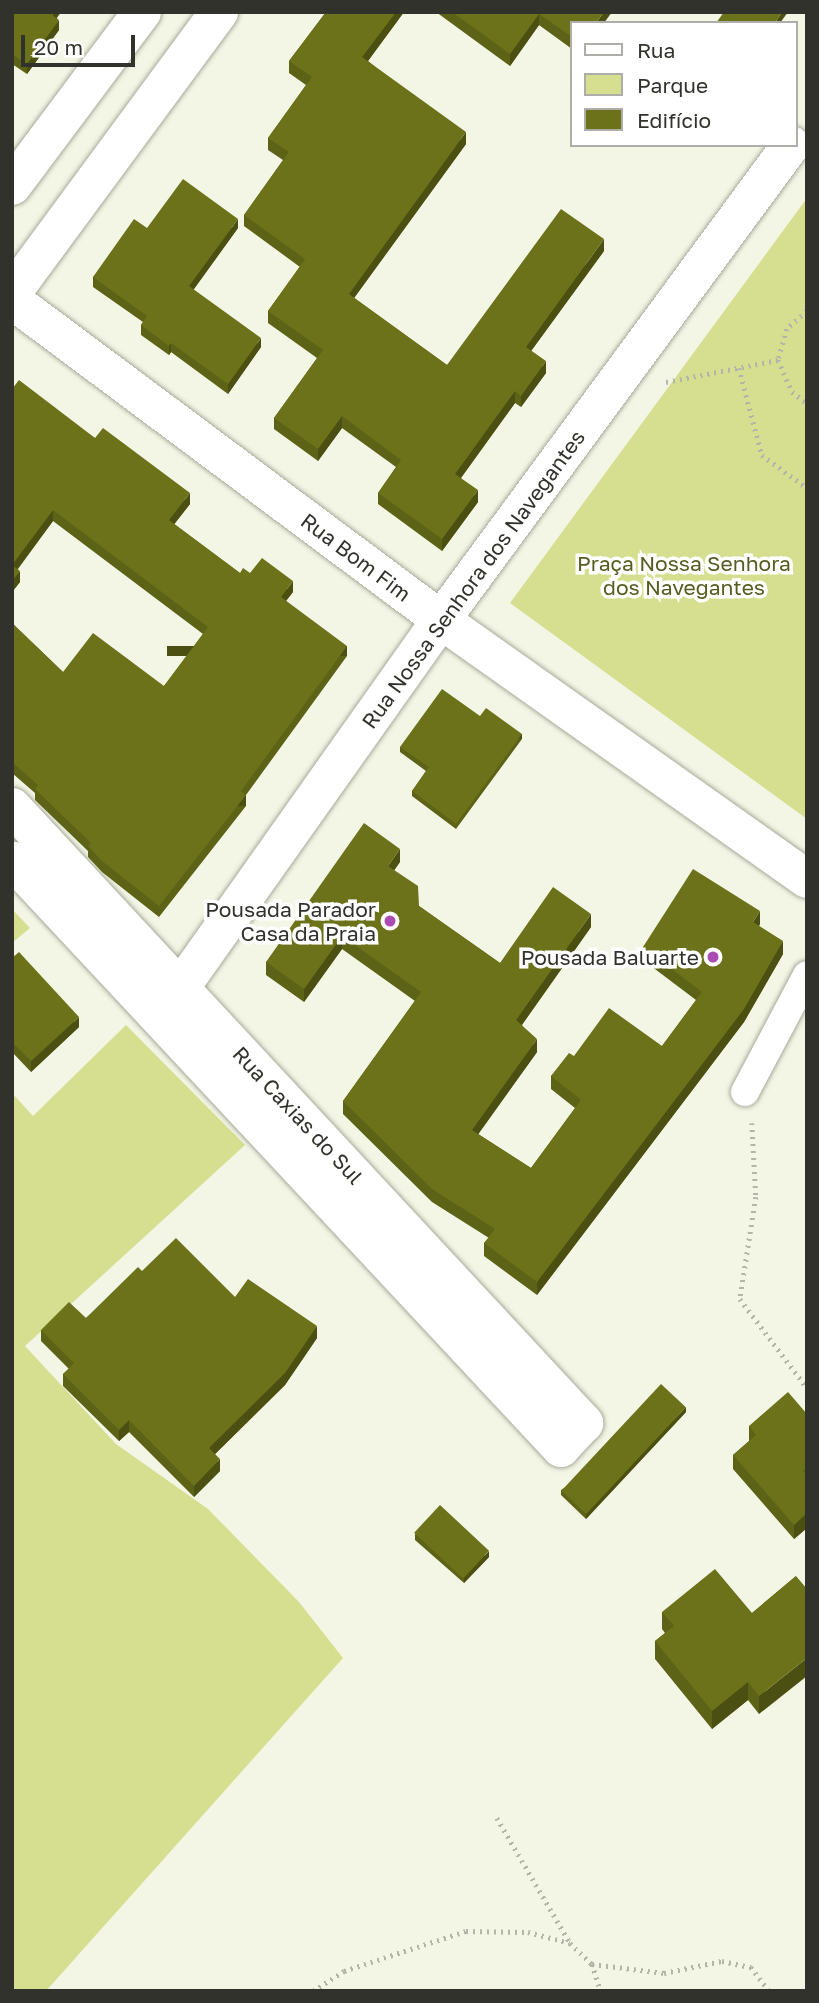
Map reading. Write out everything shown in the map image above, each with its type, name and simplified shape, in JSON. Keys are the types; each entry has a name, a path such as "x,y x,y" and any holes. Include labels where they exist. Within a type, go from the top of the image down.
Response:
{"street":[{"path":"12,186 142,12"},
{"path":"12,293 219,12"},
{"name":"Rua Nossa Senhora dos Navegantes","path":"170,1003 441,620 790,147"},
{"name":"Rua Bom Fim","path":"12,300 441,620 807,879"},
{"name":"Rua Caxias do Sul","path":"12,807 170,1003 572,1436"},
{"name":"Rua Caxias do Sul","path":"12,860 170,1003"},
{"path":"745,1092 807,975"}],"path":[{"path":"807,312 787,329 778,360 792,392 807,403"},
{"path":"609,393 778,360"},
{"path":"739,368 762,455 807,488"},
{"path":"745,1092 752,1119 756,1197 740,1299 807,1388"},
{"path":"496,1818 570,1943 592,1964 601,1991"},
{"path":"313,1991 344,1971 466,1931 528,1932 570,1943"},
{"path":"592,1964 664,1973 722,1961 751,1967 769,1991"}],"green space":[{"name":"Praça Nossa Senhora dos Navegantes","path":"807,198 807,819 510,603"},
{"path":"12,909 30,928 12,943"},
{"path":"126,1025 245,1145 25,1346 116,1444 208,1509 299,1602 343,1658 46,1991 12,1991 12,1093 33,1116"}],"building":[{"path":"12,12 54,12 52,15 59,20 27,64 12,54"},
{"path":"326,12 396,12 362,57 466,132 349,294 447,365 561,209 604,239 526,347 546,361 521,396 515,391 455,474 478,490 442,539 378,493 401,460 342,416 318,449 274,418 323,350 268,311 305,259 244,215 289,152 268,138 312,77 289,61"},
{"path":"452,12 604,12 597,21 570,21 570,36 539,14 510,54"},
{"path":"724,12 782,12 776,21 717,21"},
{"path":"183,179 238,219 189,286 261,338 228,384 141,325 147,316 93,277 134,219 147,228"},
{"path":"19,380 95,438 103,428 190,493 169,520 240,573 243,568 250,573 262,558 293,581 281,597 347,646 241,791 246,795 159,906 102,861 88,846 91,843 35,789 38,785 12,762 12,623 63,672 93,633 164,686 208,627 53,510 12,565 12,389"},
{"path":"12,565 20,571 12,581"},
{"path":"442,689 480,716 486,708 522,734 456,824 412,791 429,767 400,747"},
{"path":"364,823 400,849 388,866 418,886 419,906 500,963 553,887 591,914 516,1020 537,1039 472,1130 531,1168 581,1100 551,1076 569,1053 574,1056 609,1008 662,1046 702,992 643,947 693,869 760,911 753,922 783,941 744,1009 537,1282 484,1243 495,1229 432,1189 343,1101 421,992 342,936 304,989 266,962"},
{"path":"19,952 79,1017 31,1061 12,1042 12,958"},
{"path":"176,1238 235,1297 248,1279 317,1326 285,1373 209,1448 220,1459 194,1486 129,1420 119,1430 63,1374 74,1363 41,1330 69,1302 86,1318 138,1267 142,1271"},
{"path":"661,1384 686,1407 586,1514 561,1491"},
{"path":"788,1392 807,1414 807,1468 803,1471 807,1475 807,1513 794,1525 733,1455 756,1435 749,1426"},
{"path":"440,1505 489,1551 463,1578 414,1533"},
{"path":"715,1569 752,1613 796,1576 807,1589 807,1658 759,1696 748,1682 712,1711 655,1641 674,1626 662,1612"}],"place":[{"name":"Pousada Parador Casa da Praia","path":"390,921"},
{"name":"Pousada Baluarte","path":"713,957"}]}
